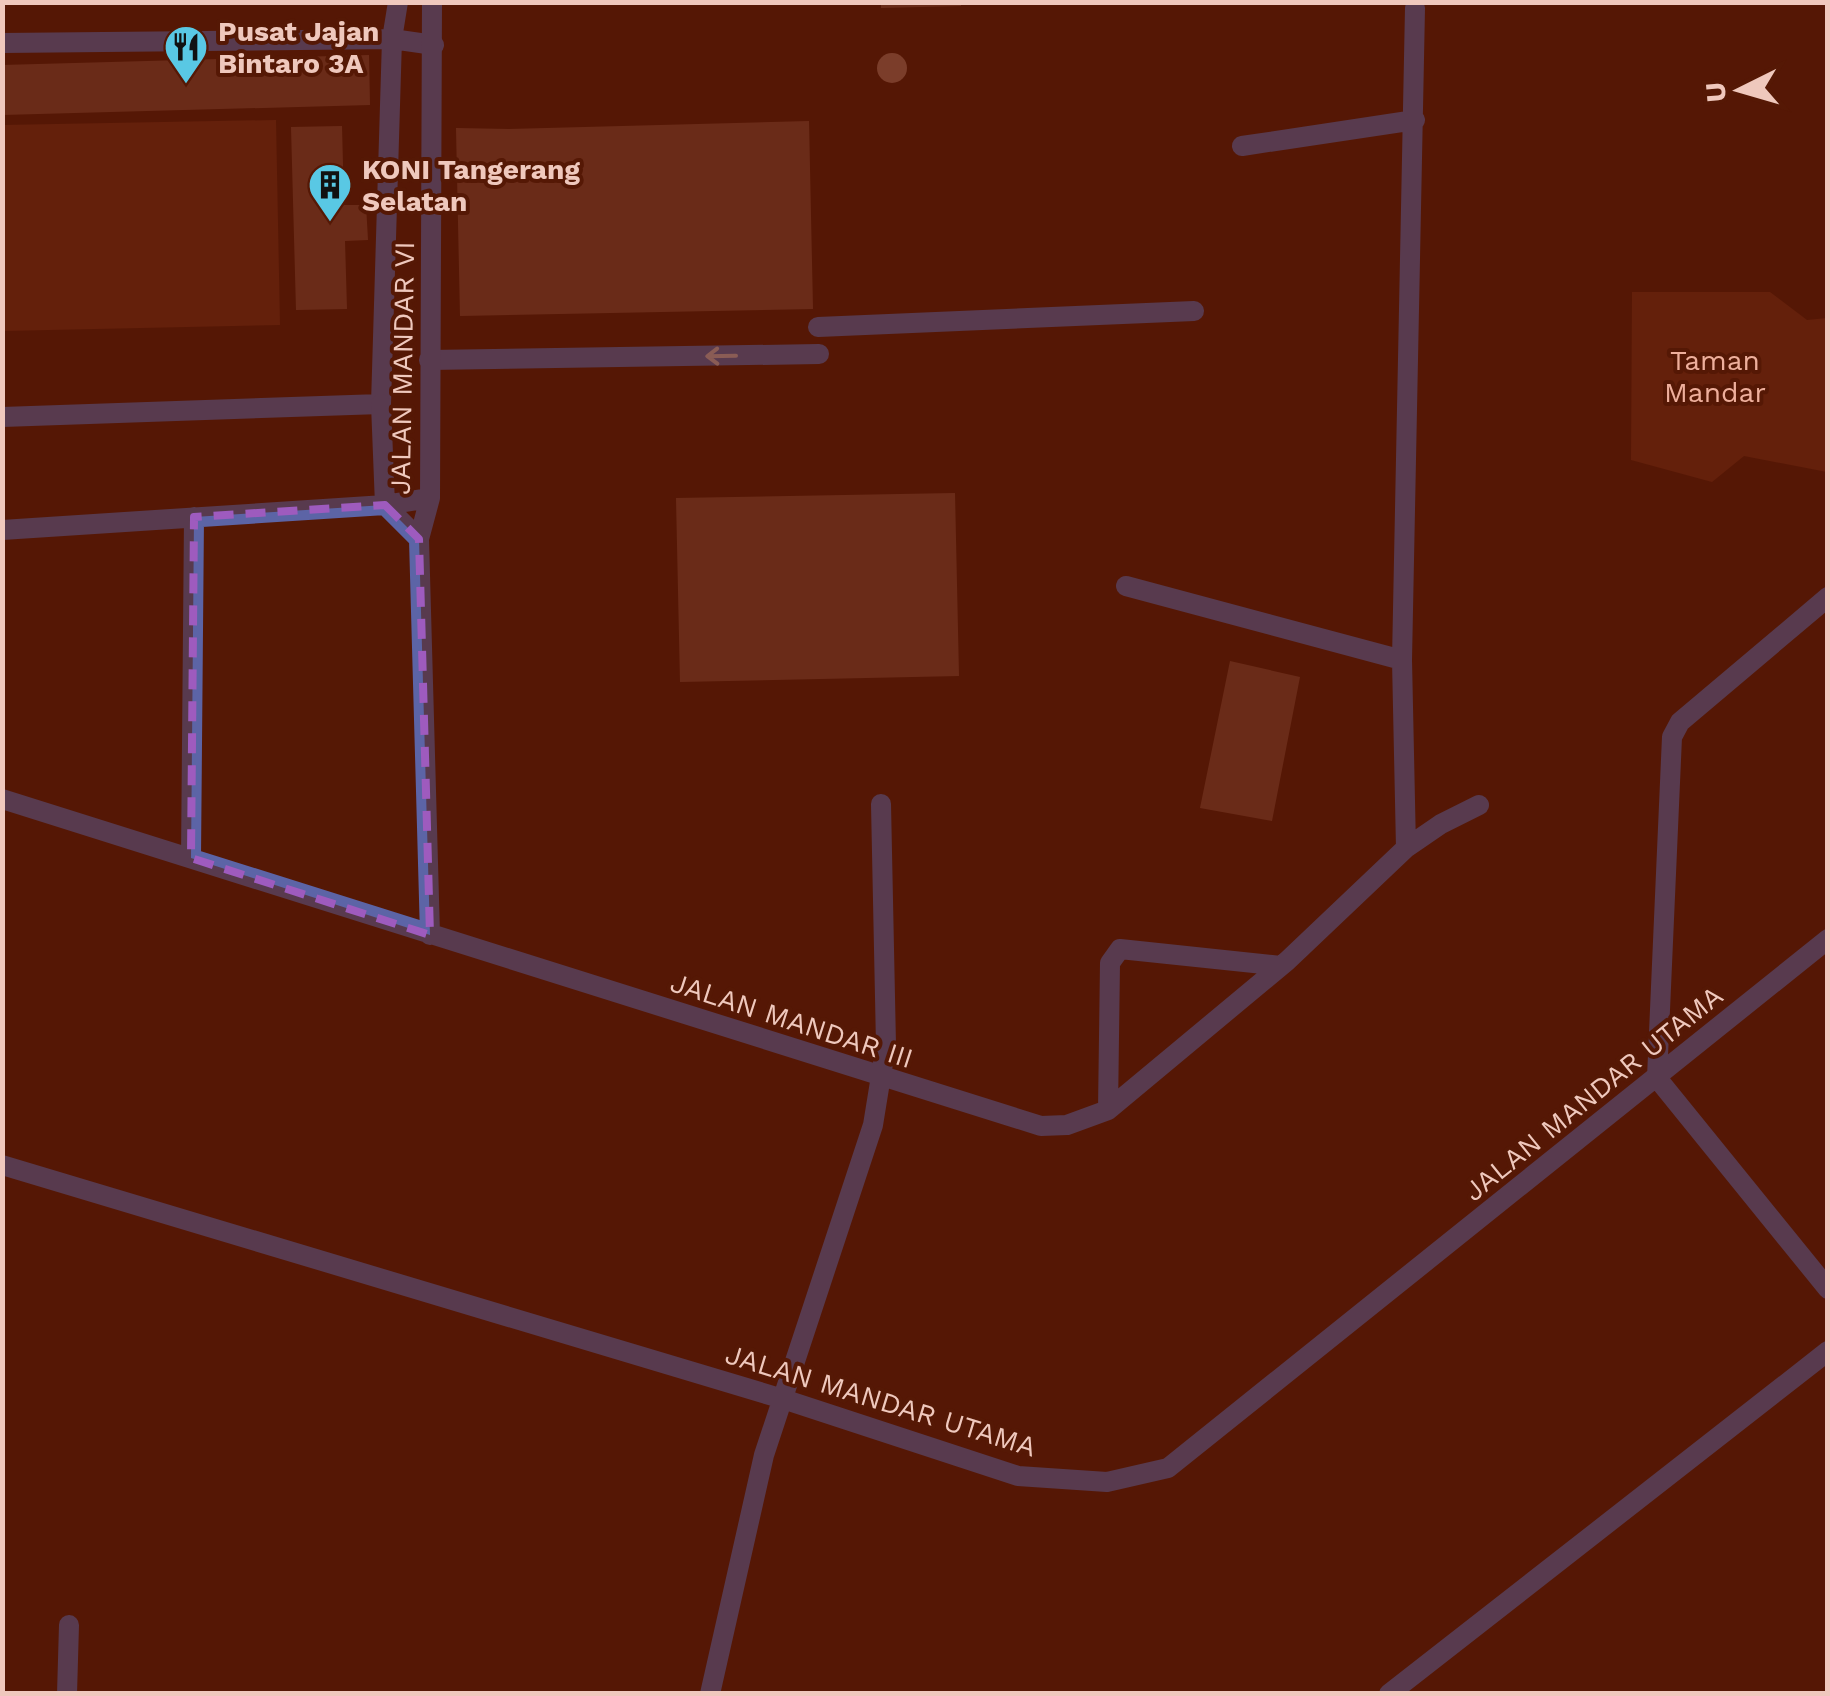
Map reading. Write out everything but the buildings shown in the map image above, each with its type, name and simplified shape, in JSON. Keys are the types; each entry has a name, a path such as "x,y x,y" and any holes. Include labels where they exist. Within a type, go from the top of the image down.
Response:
{"street":[{"name":"JALAN MANDAR VI","path":"398,2 392,39 381,404 385,505 419,539"},
{"name":"JALAN MANDAR VI","path":"428,8 434,45 430,498 419,539 430,935"},
{"path":"1406,848 1402,660 1415,8"},
{"path":"2,43 392,39 434,45"},
{"path":"1242,146 1414,120"},
{"path":"818,327 1194,311"},
{"path":"429,360 819,354"},
{"path":"2,417 381,404"},
{"path":"2,530 385,505 430,498"},
{"path":"191,858 194,518"},
{"path":"1126,586 1402,660"},
{"path":"1828,597 1680,722 1672,737 1658,1078 1828,1289"},
{"name":"JALAN MANDAR III","path":"2,799 1041,1126 1067,1124 1108,1110 1282,966 1406,848 1479,806"},
{"path":"710,1694 764,1455 873,1126 886,1045 880,804"},
{"name":"JALAN MANDAR UTAMA","path":"2,1165 782,1399 1018,1476 1107,1482 1168,1468 1828,939"},
{"path":"1108,1110 1110,963 1120,949 1282,966"},
{"path":"1389,1694 1828,1351"},
{"path":"67,1694 69,1625"}],"highlighted area":[{"path":"385,505 419,539 430,935 191,858 194,517"}],"green space":[{"path":"276,120 280,325 3,331 3,125"},
{"name":"Taman Mandar","path":"1632,292 1770,292 1807,320 1827,318 1827,472 1744,456 1712,482 1631,460"}],"place":[{"name":"Pusat Jajan Bintaro 3A","path":"186,85"},
{"name":"KONI Tangerang Selatan","path":"330,223"}]}
